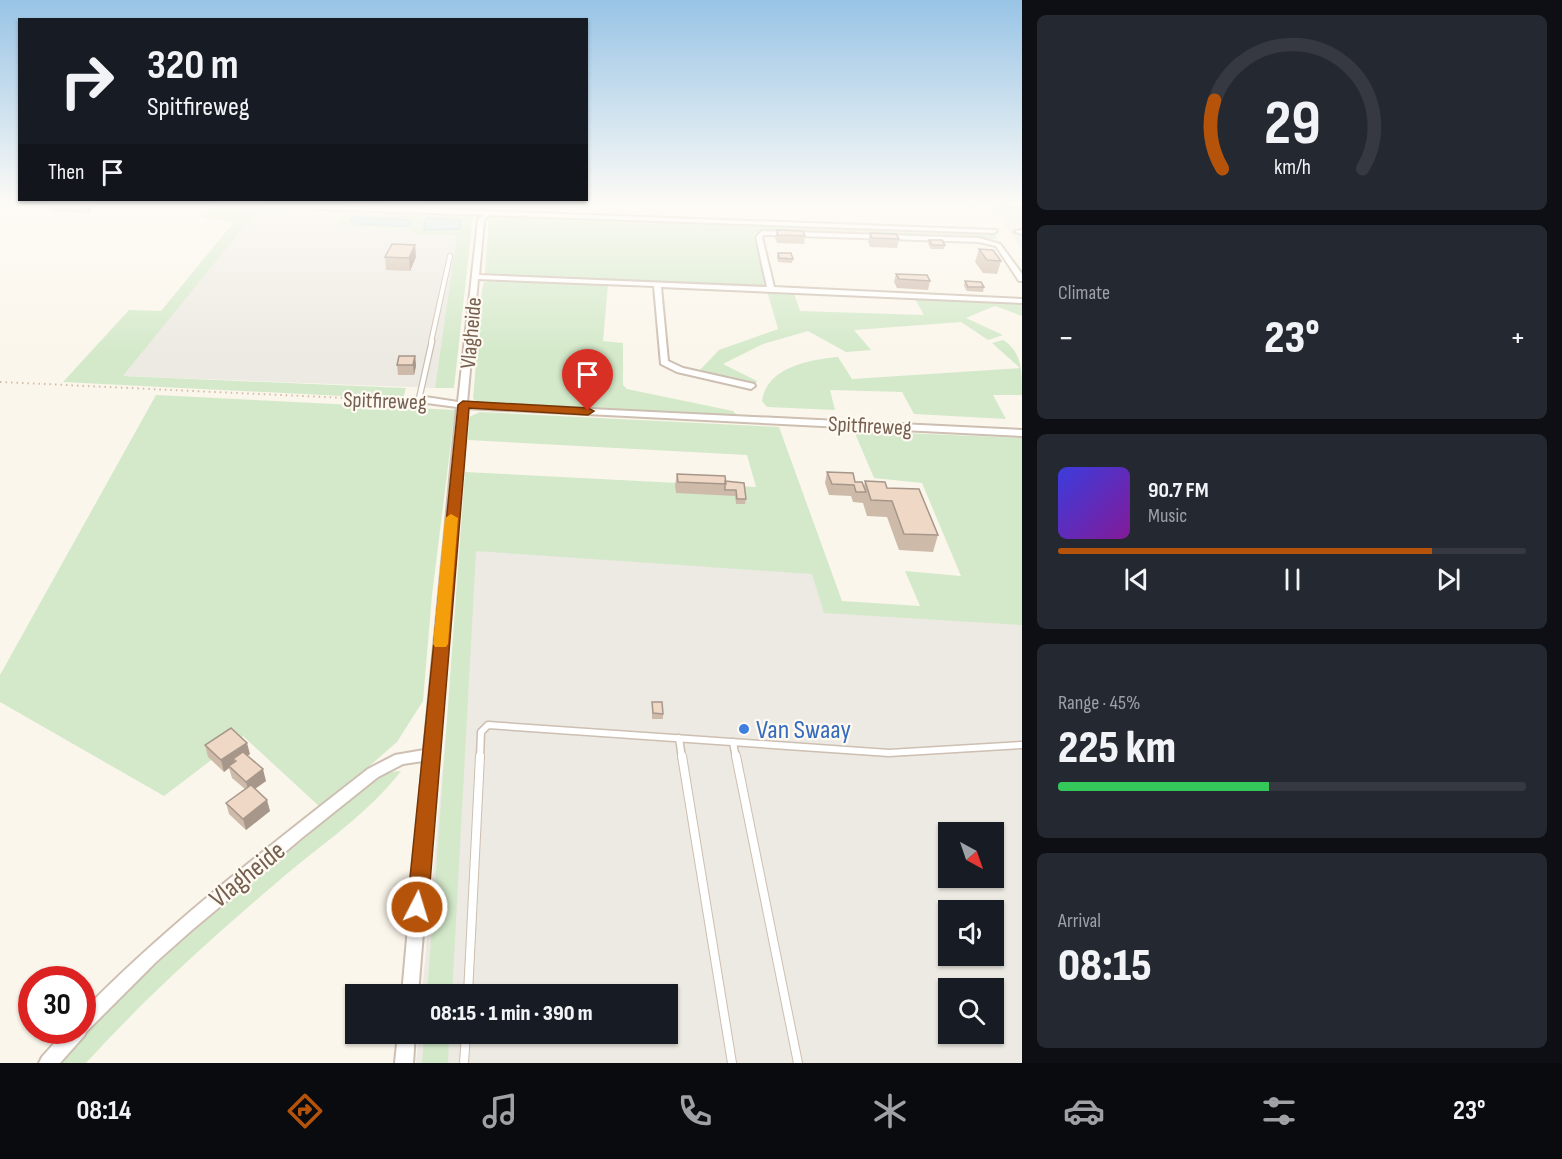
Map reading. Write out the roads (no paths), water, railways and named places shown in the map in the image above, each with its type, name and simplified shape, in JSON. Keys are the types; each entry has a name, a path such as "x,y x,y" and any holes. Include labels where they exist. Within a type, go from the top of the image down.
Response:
{"street":[{"name":"Vlagheide","path":"411,984 430,754 478,253"},
{"path":"763,253 771,289"},
{"path":"1003,253 1022,279"},
{"path":"476,277 1022,301"},
{"path":"657,285 664,362 680,369 751,386"},
{"name":"Spitfireweg","path":"419,399 463,405 1022,433"},
{"name":"Vlagheide","path":"96,1010 136,969 193,918 374,773 400,759 430,754"},
{"path":"48,1063 65,1044"},
{"path":"404,1063 406,1044"}],"lane":[{"path":"419,399 450,256"},
{"path":"468,984 481,732 488,725 889,753 1022,745"},
{"path":"679,738 732,1063"},
{"path":"733,742 798,1063"},
{"path":"464,1063 465,1044"}],"place":[{"name":"Van Swaay","path":"744,729"}]}
